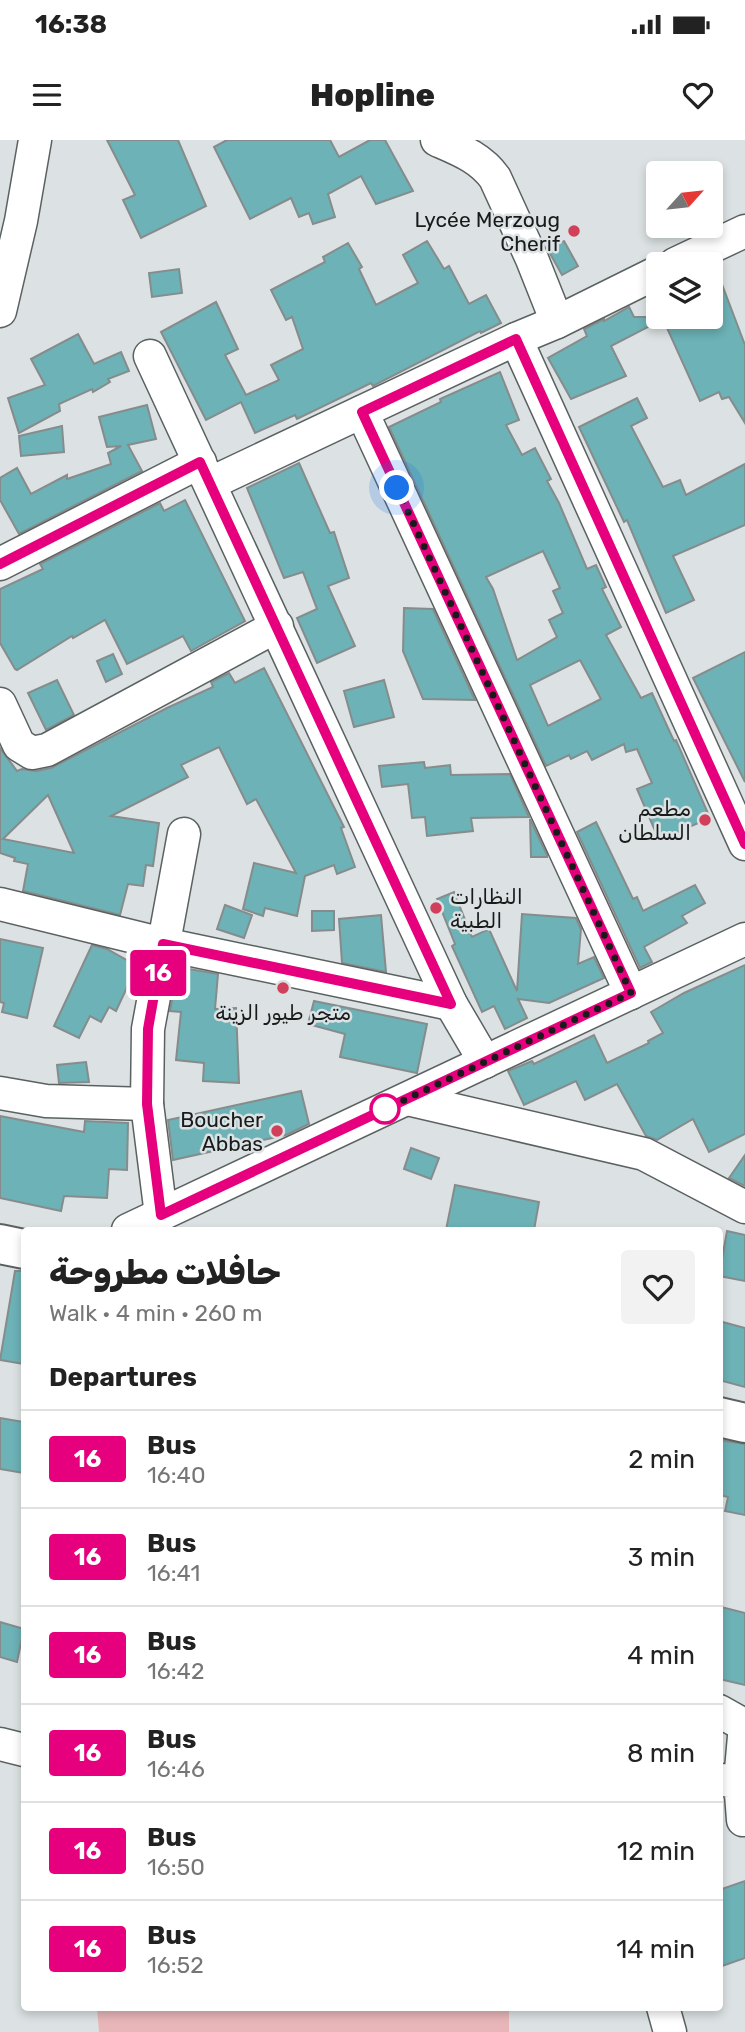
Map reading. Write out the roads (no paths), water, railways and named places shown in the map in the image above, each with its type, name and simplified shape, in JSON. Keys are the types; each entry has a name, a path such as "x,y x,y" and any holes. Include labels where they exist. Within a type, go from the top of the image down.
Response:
{"main road":[{"path":"0,1244 21,1248"},
{"path":"723,1418 745,1423"}],"street":[{"path":"0,311 21,220 35,140"},
{"path":"437,140 479,159 495,178 557,322"},
{"path":"710,252 742,241"},
{"path":"0,564 205,472 362,412 646,278"},
{"path":"516,339 745,844"},
{"path":"150,356 451,1004 485,1062"},
{"path":"362,412 631,993"},
{"path":"0,704 19,745 32,752 47,750 277,626"},
{"path":"161,1215 147,1104 148,1029 184,834"},
{"path":"0,904 163,944 451,1004"},
{"path":"135,1227 745,939"},
{"path":"0,1093 46,1101 147,1104"},
{"path":"407,1098 644,1154 745,1207"},
{"path":"723,1713 745,1725 730,1780 736,1823"},
{"path":"0,1744 21,1749"},
{"path":"664,2011 670,2032"}],"place":[{"name":"Lycée Merzoug Cherif","path":"574,231"},
{"name":"مطعم السلطان","path":"705,820"},
{"name":"النظارات الطبية","path":"436,908"},
{"name":"متجر طيور الزينة","path":"283,988"},
{"name":"Boucher Abbas","path":"277,1131"}]}
